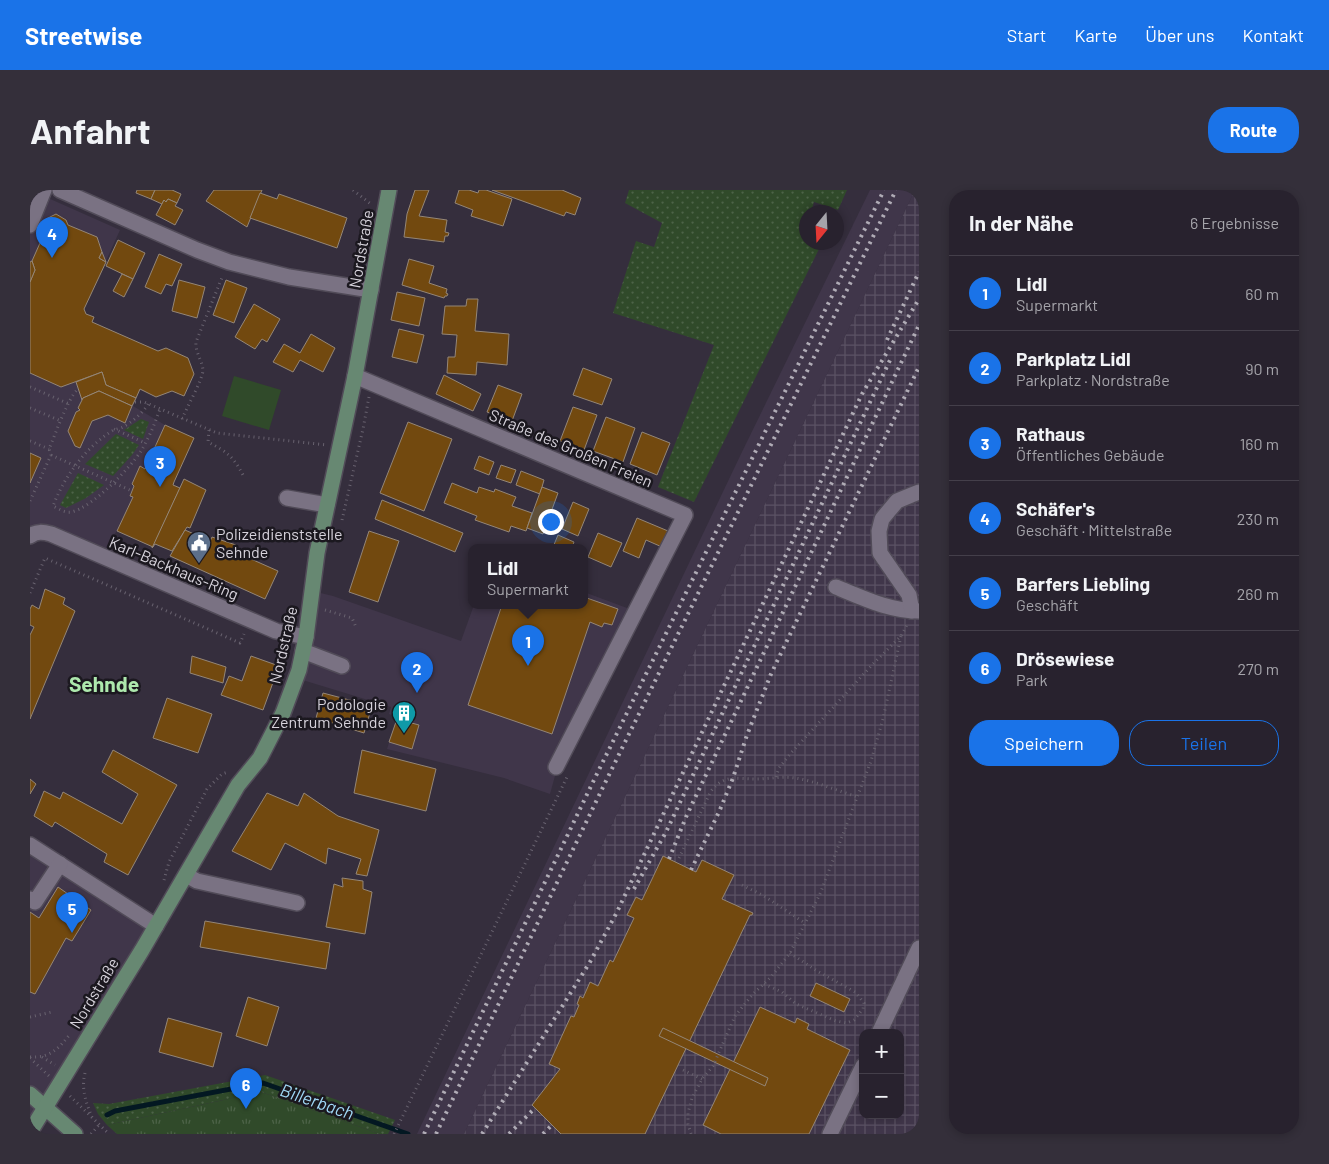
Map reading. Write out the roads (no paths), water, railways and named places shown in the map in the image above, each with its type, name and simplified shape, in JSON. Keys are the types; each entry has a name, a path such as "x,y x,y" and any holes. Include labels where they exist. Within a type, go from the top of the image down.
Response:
{"main road":[{"name":"Nordstraße","path":"30,1132 156,926 238,785 260,758 284,713 304,644 317,553 355,376 371,290 378,213 389,190"},
{"path":"30,1094 75,1134"}],"street":[{"path":"30,225 44,190"},
{"path":"60,190 197,250 229,262 289,277 371,290"},
{"name":"Straße des Großen Freien","path":"355,376 685,515 641,600 563,768"},
{"path":"836,587 875,604 893,609 916,611 909,595 880,553 879,531 882,519 897,501 919,492"},
{"path":"287,498 327,505"},
{"name":"Karl-Backhaus-Ring","path":"30,536 34,533 42,532 51,534 249,626 276,632 304,644 342,666"},
{"path":"30,845 156,926"},
{"path":"30,899 35,902 60,864"},
{"path":"186,874 197,882 297,903"},
{"path":"880,1029 919,948"},
{"path":"830,1134 859,1074"}],"waterway":[{"name":"Billerbach","path":"107,1115 115,1111 263,1083 408,1134"}],"railway":[{"path":"424,1134 593,782 884,190"},
{"path":"436,1134 605,783 896,190"},
{"path":"887,340 919,272"},
{"path":"482,1134 590,962 617,912 862,394 919,299"},
{"path":"669,859 686,817 919,325"},
{"path":"634,889 666,832 891,358"},
{"path":"691,870 733,778 747,735 771,674 919,367"},
{"path":"509,1134 535,1108"},
{"path":"543,1134 552,1125"}],"place":[{"name":"Schäfer's","path":"52,258"},
{"name":"Rathaus","path":"160,487"},
{"name":"Polizeidienststelle Sehnde","path":"199,564"},
{"name":"Lidl","path":"528,666"},
{"name":"Parkplatz Lidl","path":"417,693"},
{"name":"Podologie Zentrum Sehnde","path":"404,734"},
{"name":"Barfers Liebling","path":"72,933"},
{"name":"Drösewiese","path":"246,1109"}],"district":[{"name":"Sehnde","path":"104,685"}]}
